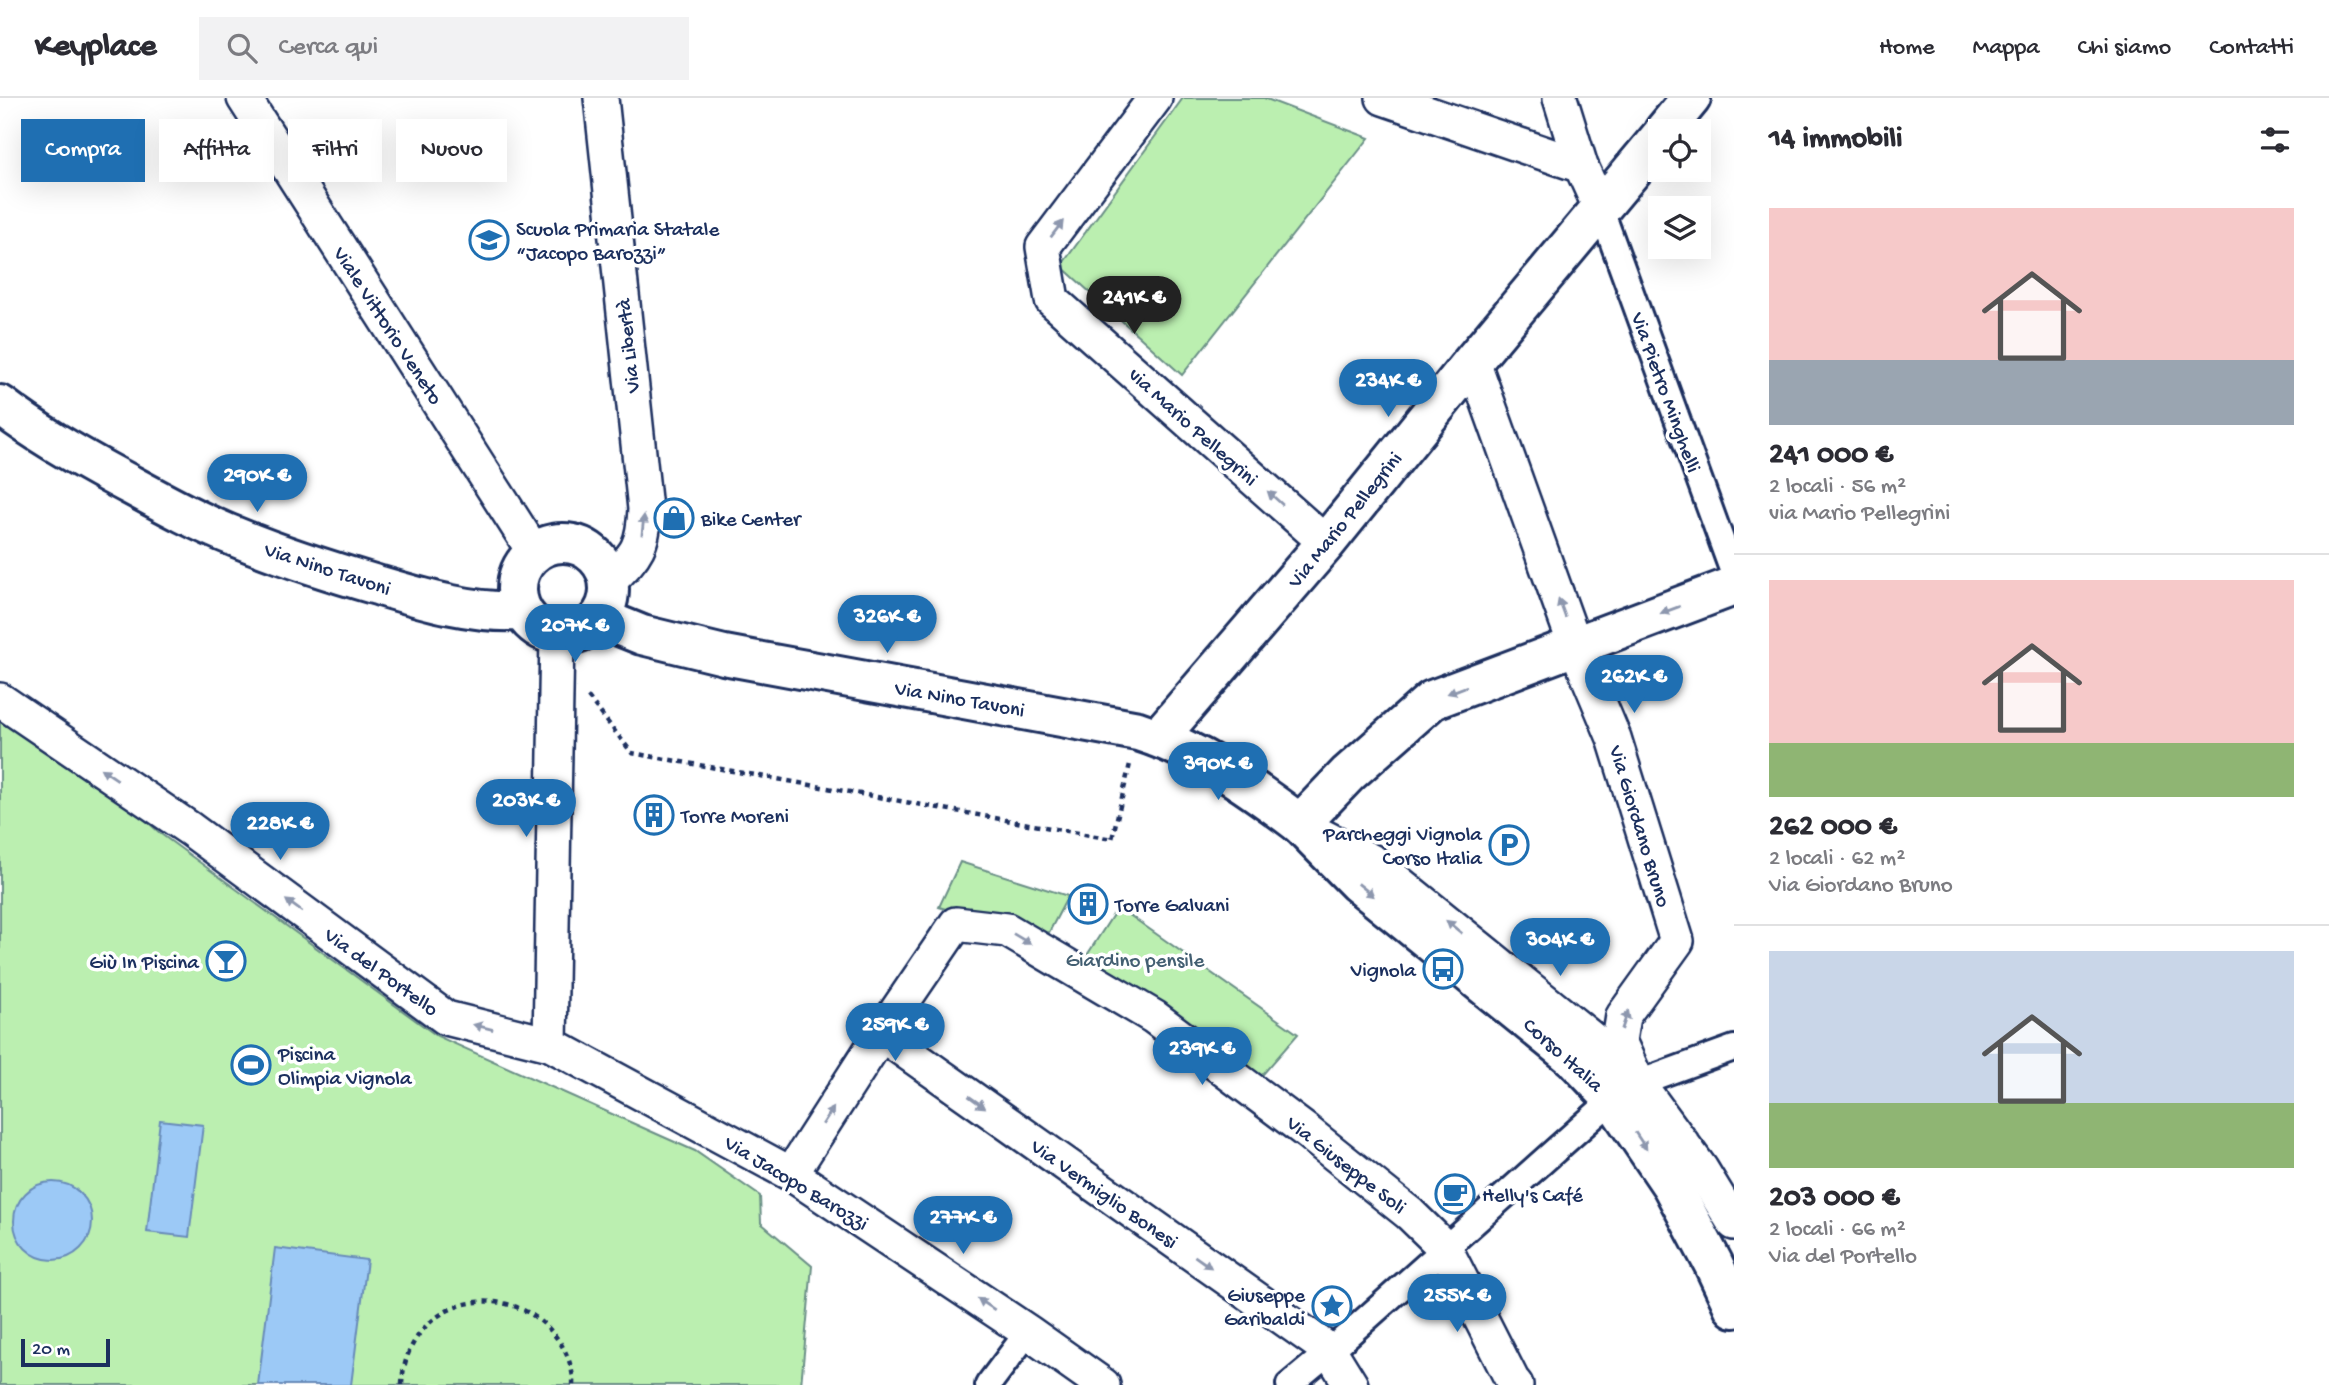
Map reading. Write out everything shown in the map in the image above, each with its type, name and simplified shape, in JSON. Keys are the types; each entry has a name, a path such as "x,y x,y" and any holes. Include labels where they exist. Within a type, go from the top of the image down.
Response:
{"main road":[{"path":"1674,119 1691,98"},
{"name":"Via Mario Pellegrini","path":"1148,734 1326,543 1473,360 1648,152"},
{"name":"Via Nino Tavoni","path":"0,405 84,460 160,502 234,537 297,561 411,595 489,611 522,611"},
{"path":"556,543 580,545 591,551 599,560 604,600 580,632 557,635 543,631 522,611 517,596 517,579 523,565 534,552 556,543"},
{"path":"1300,824 1348,774 1432,700 1734,586"},
{"name":"Via Nino Tavoni","path":"604,600 642,635 724,655 1148,734"},
{"name":"Corso Italia","path":"1148,734 1214,763 1300,824 1358,883 1574,1059 1626,1091 1734,1308"}],"street":[{"name":"Viale Vittorio Veneto","path":"244,98 534,552"},
{"name":"Via Libertà","path":"601,98 645,509 644,533 640,546 604,600"},
{"name":"via Mario Pellegrini","path":"1154,98 1043,247 1052,300 1326,543"},
{"path":"1383,98 1581,166"},
{"path":"1560,98 1581,166 1601,210"},
{"name":"Via Pietro Minghelli","path":"1601,210 1734,575"},
{"name":"Via Giordano Bruno","path":"1473,360 1575,645 1614,738 1677,941 1623,1016 1619,1041 1626,1091"},
{"path":"550,1044 557,635"},
{"name":"Via del Portello","path":"0,700 190,829 446,1018 550,1044"},
{"name":"Via Giuseppe Soli","path":"881,1034 956,924 1007,930 1154,1017 1306,1131 1399,1205 1445,1248"},
{"path":"791,1174 881,1034"},
{"name":"Via Vermiglio Bonesi","path":"881,1034 1330,1351"},
{"name":"Via Jacopo Barozzi","path":"550,1044 791,1174 1103,1385"},
{"path":"1289,1385 1626,1091 1734,1048"},
{"name":"Corso Italia","path":"1626,1091 1702,1169 1734,1223"},
{"path":"1445,1248 1511,1380 1516,1385"},
{"path":"988,1385 1028,1332"},
{"path":"1330,1351 1350,1385"}],"path":[{"path":"556,685 582,690 632,753 1112,839 1148,734"},
{"path":"402,1385 403,1370 412,1345 427,1325 447,1310 474,1301 503,1302 529,1311 551,1329 566,1352 573,1385"}],"green space":[{"path":"1183,98 1264,98 1369,138 1182,375 1061,266"},
{"name":"Piscina Olimpia Vignola","path":"0,717 109,787 161,834 437,1036 695,1151 760,1196 761,1223 812,1266 801,1385 0,1385"},
{"name":"Giardino pensile","path":"960,862 1068,896 1046,938 939,907"},
{"name":"Giardino pensile","path":"1118,907 1298,1034 1257,1081 1082,963"}],"water":[{"path":"160,1120 203,1125 189,1237 147,1232"},
{"path":"53,1182 68,1185 81,1193 89,1206 92,1221 89,1236 81,1249 68,1257 53,1260 38,1257 25,1249 17,1236 14,1221 17,1206 25,1193 38,1185"},
{"path":"275,1248 367,1260 351,1385 258,1385"}],"place":[{"name":"Scuola Primaria Statale “Jacopo Barozzi”","path":"489,240"},
{"name":"Bike Center","path":"674,518"},
{"name":"Torre Moreni","path":"654,815"},
{"name":"Parcheggi Vignola Corso Italia","path":"1509,845"},
{"name":"Torre Galvani","path":"1088,904"},
{"name":"Giù In Piscina","path":"226,961"},
{"name":"Vignola","path":"1443,969"},
{"name":"Piscina Olimpia Vignola","path":"251,1065"},
{"name":"Helly's Café","path":"1455,1194"},
{"name":"Giuseppe Garibaldi","path":"1332,1306"}]}
